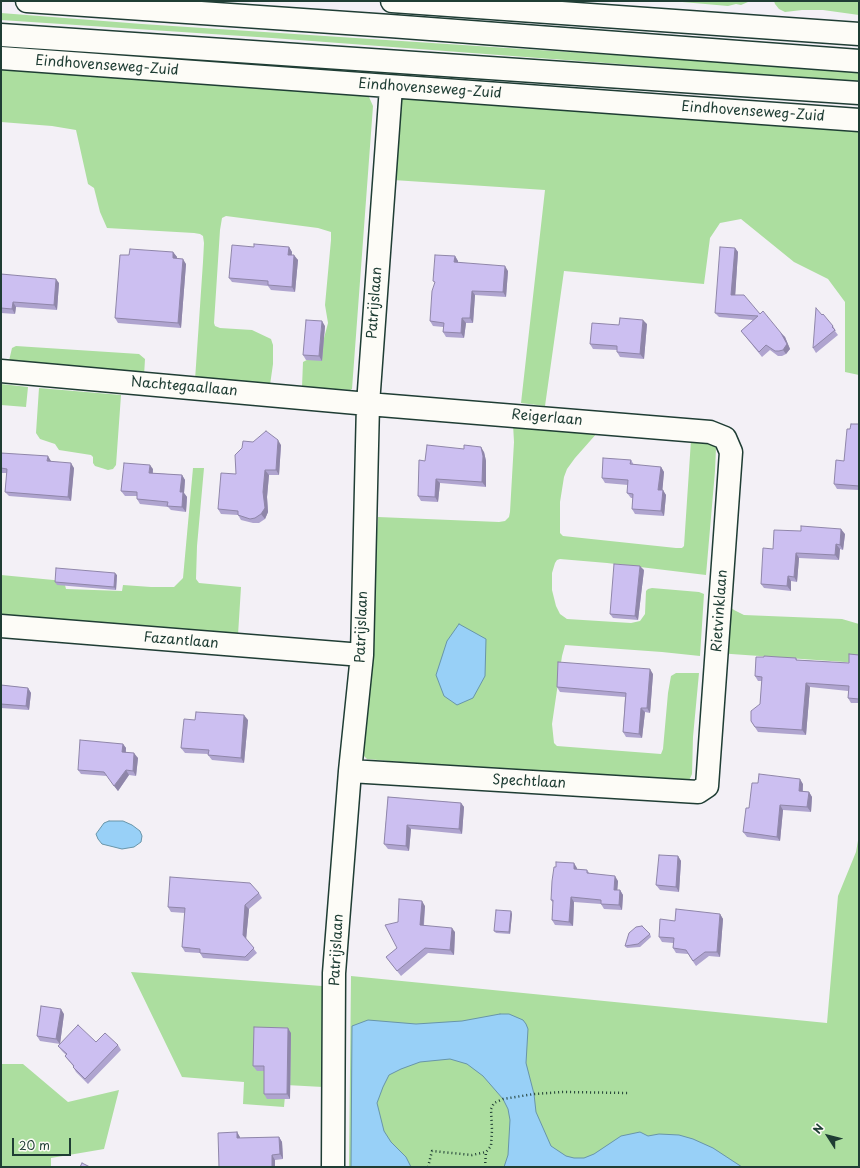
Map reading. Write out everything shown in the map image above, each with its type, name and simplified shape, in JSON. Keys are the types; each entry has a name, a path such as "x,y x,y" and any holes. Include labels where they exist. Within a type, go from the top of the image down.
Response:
{"street":[{"path":"27,1 859,61"},
{"path":"392,1 859,34"},
{"name":"Eindhovenseweg-Zuid","path":"1,35 859,93"},
{"name":"Eindhovenseweg-Zuid","path":"1,58 859,120"},
{"name":"Patrijslaan","path":"333,1167 334,973 350,771 362,655 368,404 391,87"},
{"name":"Nachtegaallaan","path":"1,371 368,404"},
{"name":"Reigerlaan","path":"368,404 710,432 725,438"},
{"name":"Rietvinklaan","path":"707,786 731,452 725,438"},
{"name":"Fazantlaan","path":"1,626 362,655"},
{"name":"Spechtlaan","path":"350,771 698,792 707,786"}],"path":[{"path":"428,1167 432,1151 472,1156 486,1152 491,1146 491,1109 494,1103 504,1099 534,1094 562,1092 629,1093"},
{"path":"485,1167 486,1152"}],"green space":[{"path":"671,1 748,2 741,5 736,4 728,6"},
{"path":"774,1 859,1 859,15 823,10 785,12 779,9"},
{"path":"1,13 142,24 859,71 859,82 272,38 1,20"},
{"path":"1,65 364,93 369,97 373,106 352,389 302,387 303,362 320,353 328,323 325,305 331,232 318,228 226,216 222,218 214,323 215,326 220,328 252,330 271,339 273,345 273,364 270,385 195,380 203,262 203,236 194,233 107,228 100,212 94,188 88,184 76,130 52,126 1,122"},
{"path":"399,96 859,128 859,375 845,372 845,302 828,279 794,262 741,219 720,223 710,238 704,284 564,271 545,406 521,403 545,190 393,180"},
{"path":"16,346 139,354 145,359 144,376 8,365 12,348"},
{"path":"1,384 28,387 26,407 1,405"},
{"path":"39,388 121,395 116,465 113,469 108,470 95,466 91,455 59,450 55,444 40,439 36,433"},
{"path":"513,424 598,432 575,458 567,469 564,477 560,502 560,533 563,536 682,548 684,546 691,440 711,442 716,448 706,575 560,559 555,563 552,573 552,590 556,606 560,614 567,619 631,623 640,621 645,614 646,591 648,589 652,588 699,592 704,594 700,656 565,645 552,724 554,743 557,746 661,754 663,749 671,676 676,673 699,673 693,737 692,774 688,783 400,762 367,759 364,756 363,746 378,517 505,521 509,517 510,512 514,442"},
{"path":"193,468 204,468 197,546 196,579 199,583 241,587 238,635 1,616 1,575 64,581 66,589 122,591 123,585 174,587 183,578"},
{"path":"721,600 734,610 744,615 842,619 859,624 859,663 717,653"},
{"path":"859,835 859,1167 349,1167 351,976 827,1023 838,896 856,852"},
{"path":"131,972 322,986 323,1087 286,1085 284,1107 243,1104 244,1082 182,1077"},
{"path":"1,1064 23,1064 68,1102 119,1090 104,1149 51,1158 51,1167 1,1167"}],"water":[{"path":"459,624 486,639 485,676 473,698 457,705 444,696 436,675 447,641"},
{"path":"109,821 123,821 132,825 140,831 142,836 141,842 134,847 122,849 102,844 96,834 104,823"},
{"path":"500,1014 509,1014 523,1020 526,1024 528,1029 526,1063 534,1094 536,1112 551,1146 566,1156 584,1158 594,1154 621,1136 640,1132 648,1136 659,1134 679,1135 693,1139 713,1148 742,1167 504,1167 508,1155 510,1120 508,1109 503,1099 483,1076 467,1064 450,1059 420,1062 389,1075 377,1103 384,1131 391,1142 406,1157 411,1167 351,1167 352,1026 368,1020 416,1024 462,1021"}],"building":[{"path":"254,244 289,247 288,255 294,255 292,287 268,285 268,281 229,278 232,245 254,247"},
{"path":"720,247 735,248 731,295 744,295 760,314 763,311 781,333 787,344 783,350 775,351 766,345 759,352 741,331 758,316 715,313"},
{"path":"130,249 173,252 173,258 183,259 178,323 115,318 120,255 129,255"},
{"path":"435,255 455,256 454,262 505,266 503,292 472,291 470,318 462,318 461,333 443,332 444,323 430,321 432,291 435,282 433,281"},
{"path":"1,274 56,279 54,305 13,302 12,309 1,308"},
{"path":"816,308 822,315 823,314 835,330 813,348"},
{"path":"620,318 643,320 640,354 617,352 617,346 590,344 592,323 619,325"},
{"path":"306,320 322,321 319,356 303,355"},
{"path":"851,424 859,424 859,486 834,484 836,460 844,461 847,429 850,429"},
{"path":"266,431 278,440 276,470 265,470 263,492 265,508 261,514 250,519 238,515 238,511 218,509 221,473 236,474 235,455 242,448 243,441 253,442"},
{"path":"427,445 464,449 464,445 481,447 483,456 482,482 436,479 435,497 418,496 419,460 425,461"},
{"path":"1,453 48,456 47,461 71,463 68,497 5,492 7,469 1,468"},
{"path":"603,458 631,460 630,464 661,467 658,490 663,490 661,511 632,509 633,494 627,493 628,480 602,478"},
{"path":"124,463 150,465 149,473 182,475 180,492 183,492 182,507 167,506 168,502 137,499 137,492 121,491"},
{"path":"801,526 841,529 840,545 836,544 835,555 796,553 794,577 788,576 787,586 761,584 763,548 773,549 774,530 801,531"},
{"path":"614,564 640,566 635,616 610,614"},
{"path":"56,568 115,573 114,587 55,582"},
{"path":"849,654 859,655 859,699 848,698 849,686 806,683 802,730 755,727 751,721 751,711 760,704 762,677 755,676 756,657 796,658 796,660 849,663"},
{"path":"558,662 650,669 647,708 641,708 639,734 623,732 626,693 557,687"},
{"path":"1,685 28,688 26,706 1,704"},
{"path":"196,712 244,715 241,758 208,755 209,750 181,748 184,719 195,720"},
{"path":"80,740 123,744 122,752 134,753 133,771 126,770 114,786 104,772 78,770"},
{"path":"759,774 800,779 799,791 809,792 807,807 780,805 777,837 743,832 746,808 749,808 752,783 758,783"},
{"path":"388,797 461,803 459,829 407,825 406,846 384,844"},
{"path":"659,855 678,856 676,887 656,885"},
{"path":"556,862 574,863 574,869 587,870 587,873 615,876 614,890 620,890 619,905 601,904 601,900 571,897 569,922 552,920 552,881"},
{"path":"170,877 250,883 259,893 245,905 243,935 254,948 245,957 200,953 200,949 182,947 185,908 168,907"},
{"path":"399,899 422,901 420,925 452,928 450,950 425,948 397,971 386,957 397,948 385,925 398,922"},
{"path":"676,909 720,914 717,952 705,952 693,961 686,950 673,948 674,938 659,937 660,919 675,921"},
{"path":"496,910 511,911 509,932 494,931"},
{"path":"642,926 650,934 638,944 625,946 629,933 636,927"},
{"path":"41,1006 61,1009 56,1039 37,1036"},
{"path":"78,1025 96,1042 105,1033 118,1045 85,1079 65,1056 67,1054 58,1046"},
{"path":"254,1027 288,1028 287,1094 264,1094 264,1066 253,1066"},
{"path":"237,1132 237,1138 279,1137 280,1154 272,1155 272,1167 219,1167 218,1133"},
{"path":"82,1163 90,1167 80,1167"}]}
